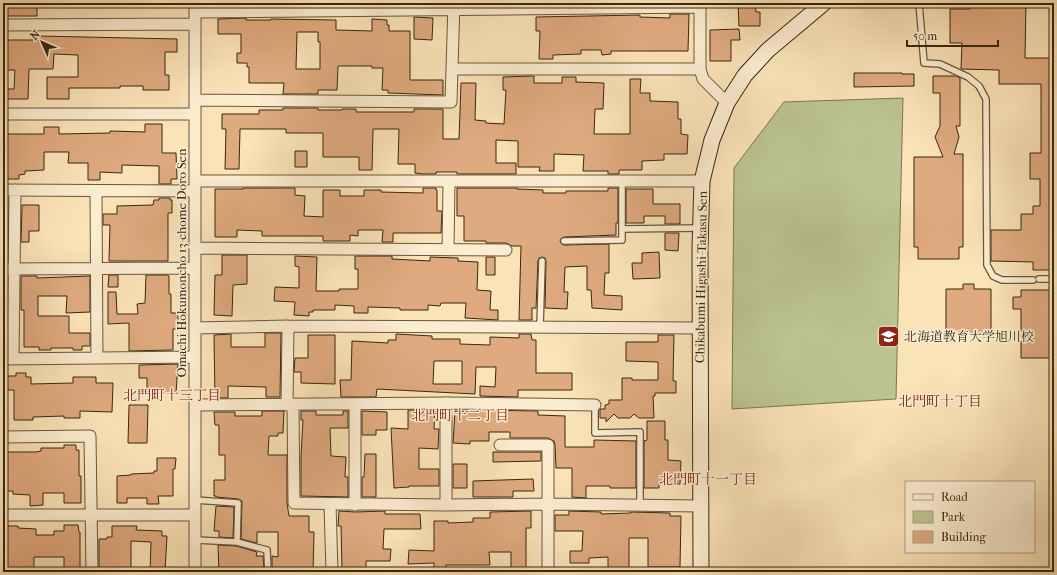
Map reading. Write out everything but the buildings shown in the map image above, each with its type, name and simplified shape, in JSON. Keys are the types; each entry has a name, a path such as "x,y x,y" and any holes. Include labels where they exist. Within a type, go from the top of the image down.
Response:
{"street":[{"name":"Chikabumi Higashi-Takasu Sen","path":"701,572 700,228 702,180 712,140 726,103 745,75 768,50 824,3"},
{"path":"195,7 700,5 700,69 703,79 726,103"},
{"path":"195,100 451,102 454,6"},
{"name":"Omachi Hokumoncho 13-chome Doro Sen","path":"195,7 195,572"},
{"path":"3,25 195,24"},
{"path":"453,69 700,69"},
{"path":"3,114 195,114"},
{"path":"3,190 96,191 195,186 449,181 702,180"},
{"path":"448,250 449,181"},
{"path":"15,190 14,269 8,359 195,358"},
{"path":"96,191 96,358"},
{"path":"195,248 506,250"},
{"path":"3,269 195,268"},
{"path":"195,328 288,326 700,328"},
{"path":"288,326 294,503 446,506 548,504 700,506"},
{"path":"195,405 446,403 595,405"},
{"path":"446,403 446,506"},
{"path":"355,404 355,505"},
{"path":"3,437 90,436 92,572"},
{"path":"500,445 548,445 548,572"},
{"path":"330,504 332,572"},
{"path":"3,516 195,515"}],"lane":[{"path":"919,3 924,63 940,64 968,77 979,86 986,99 987,266 993,276 1002,280 1033,280"},
{"path":"564,241 622,240 622,180"},
{"path":"622,229 700,228"},
{"path":"540,327 542,261"},
{"path":"1039,279 1054,279"},
{"path":"595,405 595,434 640,432 640,505"},
{"path":"195,500 238,503 237,542"},
{"path":"195,540 237,542 267,550 268,572"}],"green space":[{"path":"903,98 896,399 732,409 734,168 784,102"}],"place":[{"name":"北海道教育大学旭川校","path":"888,336"}],"district":[{"name":"北門町十三丁目","path":"172,395"},
{"name":"北門町十丁目","path":"940,401"},
{"name":"北門町十二丁目","path":"460,415"},
{"name":"北門町十一丁目","path":"708,479"}]}
